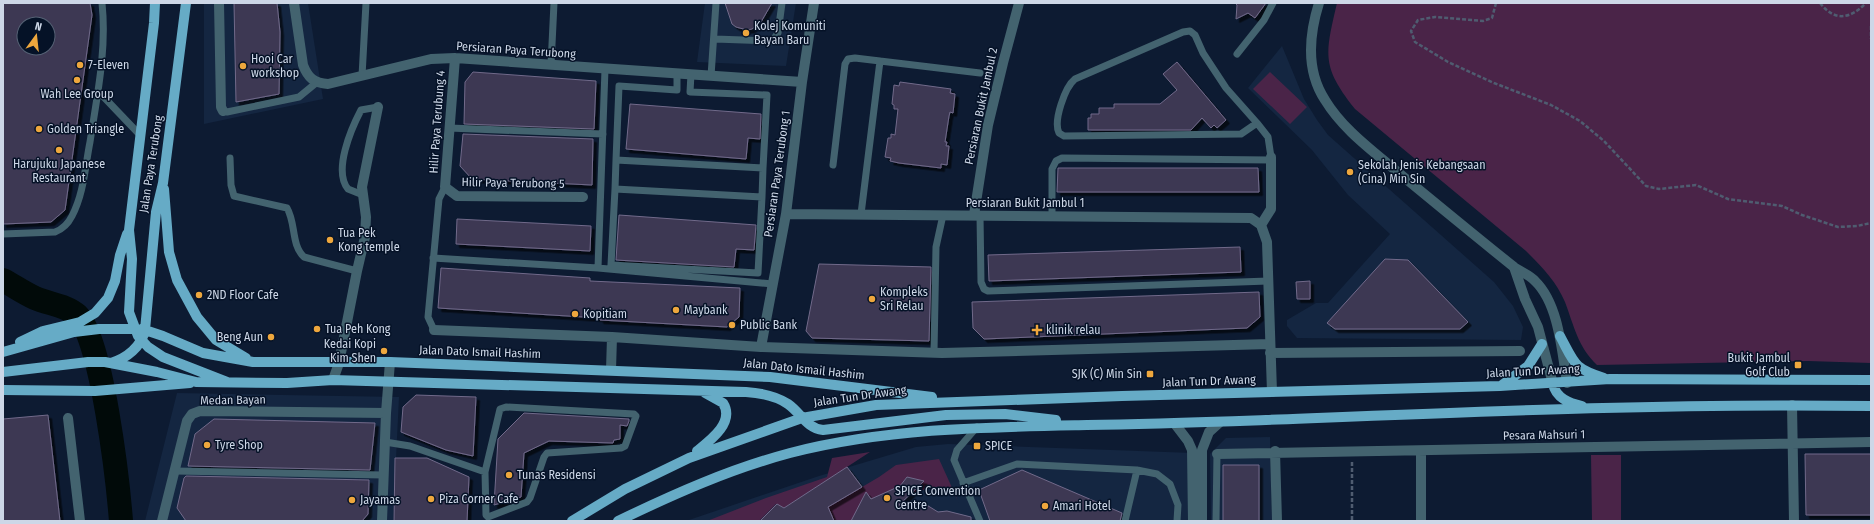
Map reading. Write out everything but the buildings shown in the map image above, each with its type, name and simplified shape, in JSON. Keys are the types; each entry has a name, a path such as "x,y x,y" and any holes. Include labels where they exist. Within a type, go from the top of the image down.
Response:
{"main road":[{"name":"Jalan Paya Terubong","path":"141,341 134,330 129,312 132,259 129,230 155,3"},
{"name":"Jalan Paya Terubong","path":"141,341 145,330 156,212 163,183 186,3"},
{"path":"163,183 169,252 177,280 197,317 216,340 228,349 253,362"},
{"path":"72,328 95,313 108,298 115,281 120,255 129,230"},
{"name":"Jalan Dato Ismail Hashim","path":"3,351 72,328 145,330 203,353 253,362 390,362 770,377 962,401"},
{"path":"1560,336 1573,360 1582,370 1610,379"},
{"path":"108,363 129,355 141,341 163,357 228,382"},
{"path":"1500,386 1518,375 1528,366 1542,344"},
{"path":"3,372 88,362 108,363 196,382"},
{"name":"Jalan Tun Dr Awang","path":"572,521 625,488 689,458 802,418 876,405 962,401 1500,386 1553,384 1610,379 1871,380"},
{"path":"3,390 95,392 196,382 287,383 333,380 694,391 762,394 787,404 812,427 826,430 914,417 973,414 1005,414 1093,425"},
{"path":"1533,410 1561,398 1566,390 1567,383"},
{"path":"1553,384 1555,391 1561,398 1570,403 1596,409"},
{"path":"689,458 715,436 725,421 727,414 725,406 720,400 694,391"},
{"path":"618,521 725,473 792,453 883,436 977,427 1175,424 1533,410 1792,405 1871,406"}],"street":[{"path":"219,3 221,107 223,111"},
{"path":"294,3 303,65 306,74 316,83"},
{"name":"Persiaran Paya Terubong 1","path":"761,347 786,214 802,82 814,3"},
{"name":"Persiaran Bukit Jambul 2","path":"977,215 988,125 1019,3"},
{"path":"1319,3 1311,33 1311,53 1315,78 1324,100 1352,133 1514,267 1535,281 1550,304 1560,336 1567,383"},
{"name":"Persiaran Paya Terubong","path":"316,83 328,84 431,59 455,58 802,82"},
{"name":"Hilir Paya Terubung 4","path":"445,188 455,58"},
{"path":"333,380 339,363 365,237 366,217 362,187 378,107"},
{"path":"1271,158 1271,209 1261,225 1267,242 1272,392"},
{"name":"Hilir Paya Terubong 5","path":"445,188 457,196 583,197"},
{"name":"Persiaran Bukit Jambul 1","path":"786,214 1246,217 1251,218 1261,225"},
{"path":"1514,267 1524,299 1538,327 1553,384"},
{"path":"434,330 612,337 761,347 934,352 1270,348 1520,351"},
{"path":"611,370 612,337"},
{"path":"382,521 386,413 390,362"},
{"path":"1792,405 1794,442 1794,521"},
{"name":"Medan Bayan","path":"162,521 187,421 192,414 200,411 386,413"},
{"path":"68,418 80,521"},
{"path":"1193,521 1197,450 1209,432 1220,422"},
{"path":"1175,424 1197,450 1202,521"},
{"name":"Pesara Mahsuri 1","path":"1217,454 1275,451 1421,451 1794,442 1871,442"},
{"path":"1275,451 1277,521"},
{"path":"1421,451 1421,521"}],"lane":[{"path":"3,234 55,232 61,230 68,222 81,192 98,91 104,26 102,3"},
{"path":"362,76 366,3"},
{"path":"551,65 554,3"},
{"path":"711,76 715,39 714,20 716,3"},
{"path":"715,39 772,41 778,33 782,3"},
{"path":"1237,54 1264,20 1273,3"},
{"path":"1052,216 1052,169 1056,161 1062,158 1271,158 1268,137 1257,123 1226,88 1203,53 1195,35 1190,31 1183,32 1075,79 1067,89 1056,128 1059,133 1064,136 1241,134 1257,123"},
{"path":"833,165 844,64 848,59 855,58 980,73"},
{"path":"861,214 880,61"},
{"path":"598,268 606,69"},
{"path":"677,73 677,90 619,86 611,265 758,273 767,95 690,92 691,74"},
{"path":"223,111 227,112 299,97 316,83"},
{"path":"98,91 140,135"},
{"path":"363,196 348,189 341,173 348,139 361,110 378,107"},
{"path":"449,128 603,134"},
{"path":"230,158 231,185 234,196 287,208 292,215 300,252 304,257 357,271"},
{"path":"616,160 763,168"},
{"path":"434,330 428,318 438,199 445,188"},
{"path":"615,189 762,197"},
{"path":"934,352 936,247 943,215"},
{"path":"977,215 981,282 984,289 988,291 1268,281"},
{"path":"433,258 598,268 773,284"},
{"path":"506,407 634,414 636,416 625,446 621,448 547,453 544,457 530,498 527,502 488,517 486,515 486,472 500,409 506,407"},
{"path":"977,427 957,450 954,460 980,521"},
{"path":"385,442 410,446 486,472"},
{"path":"1216,521 1217,454"},
{"path":"963,483 1017,464 1137,470 1157,474 1170,484 1178,505 1176,521"},
{"path":"1125,521 1137,470"},
{"path":"175,471 383,475"}],"path":[{"path":"1496,3 1492,18 1483,21 1435,17 1418,20 1411,30 1415,42 1448,62 1494,83 1551,105 1580,121 1604,140 1646,186 1659,189 1696,185 1728,199 1753,204 1782,206 1802,215 1838,226 1857,226 1871,223"},
{"path":"1820,3 1827,12 1838,16 1855,14 1866,3"},
{"path":"1871,26 1871,39"},
{"path":"1352,451 1352,521"}],"shaded area":[{"path":"204,3 308,3 323,99 204,124"},
{"name":"Kolej Komuniti Bayan Baru","path":"705,3 796,3 786,66 697,62"},
{"path":"1337,3 1871,3 1871,363 1808,361 1597,365 1585,351 1574,328 1565,302 1557,287 1538,263 1526,251 1355,109 1344,94 1336,82 1331,70 1328,48"},
{"name":"Sekolah Jenis Kebangsaan (Cina) Min Sin","path":"1282,46 1304,99 1328,135 1494,282 1513,306 1523,327 1521,340 1297,338 1287,326 1287,320 1316,303 1328,303 1390,234 1348,195 1312,150 1248,88"},
{"path":"1270,72 1307,107 1290,124 1253,89"},
{"path":"177,393 399,397 393,521 145,521"},
{"path":"1270,437 1272,521 1211,521 1210,454 1226,438"},
{"path":"948,444 1193,453 1193,521 686,521 819,476 916,447"},
{"path":"870,452 784,508 776,504 759,521 707,521 766,498 827,477 832,458"},
{"path":"1591,455 1621,455 1621,521 1592,521"},
{"path":"939,459 959,503 951,491 942,487 936,487 920,491 881,509 908,495 922,481 907,477 900,486 853,521 834,521 828,507 879,477 896,465"}],"waterway":[{"path":"3,280 35,298 68,309 77,315 86,329 94,352 107,412 121,521"},
{"path":"65,308 69,300"}],"place":[{"name":"Kolej Komuniti Bayan Baru","path":"746,33"},
{"name":"7-Eleven","path":"80,65"},
{"name":"Hooi Car workshop","path":"243,66"},
{"name":"Wah Lee Group","path":"77,80"},
{"name":"Golden Triangle","path":"39,129"},
{"name":"Harujuku Japanese Restaurant","path":"59,150"},
{"name":"Sekolah Jenis Kebangsaan (Cina) Min Sin","path":"1350,172"},
{"name":"Tua Pek Kong temple","path":"330,240"},
{"name":"2ND Floor Cafe","path":"199,295"},
{"name":"Kompleks Sri Relau","path":"872,299"},
{"name":"Maybank","path":"676,310"},
{"name":"Kopitiam","path":"575,314"},
{"name":"Public Bank","path":"732,325"},
{"name":"Tua Peh Kong","path":"317,329"},
{"name":"klinik relau","path":"1037,330"},
{"name":"Beng Aun","path":"271,337"},
{"name":"Kedai Kopi Kim Shen","path":"384,351"},
{"name":"Bukit Jambul Golf Club","path":"1798,365"},
{"name":"SJK (C) Min Sin","path":"1150,374"},
{"name":"Tyre Shop","path":"207,445"},
{"name":"SPICE","path":"977,446"},
{"name":"Tunas Residensi","path":"509,475"},
{"name":"SPICE Convention Centre","path":"887,498"},
{"name":"Piza Corner Cafe","path":"431,499"},
{"name":"Jayamas","path":"352,500"},
{"name":"Amari Hotel","path":"1045,506"}]}
